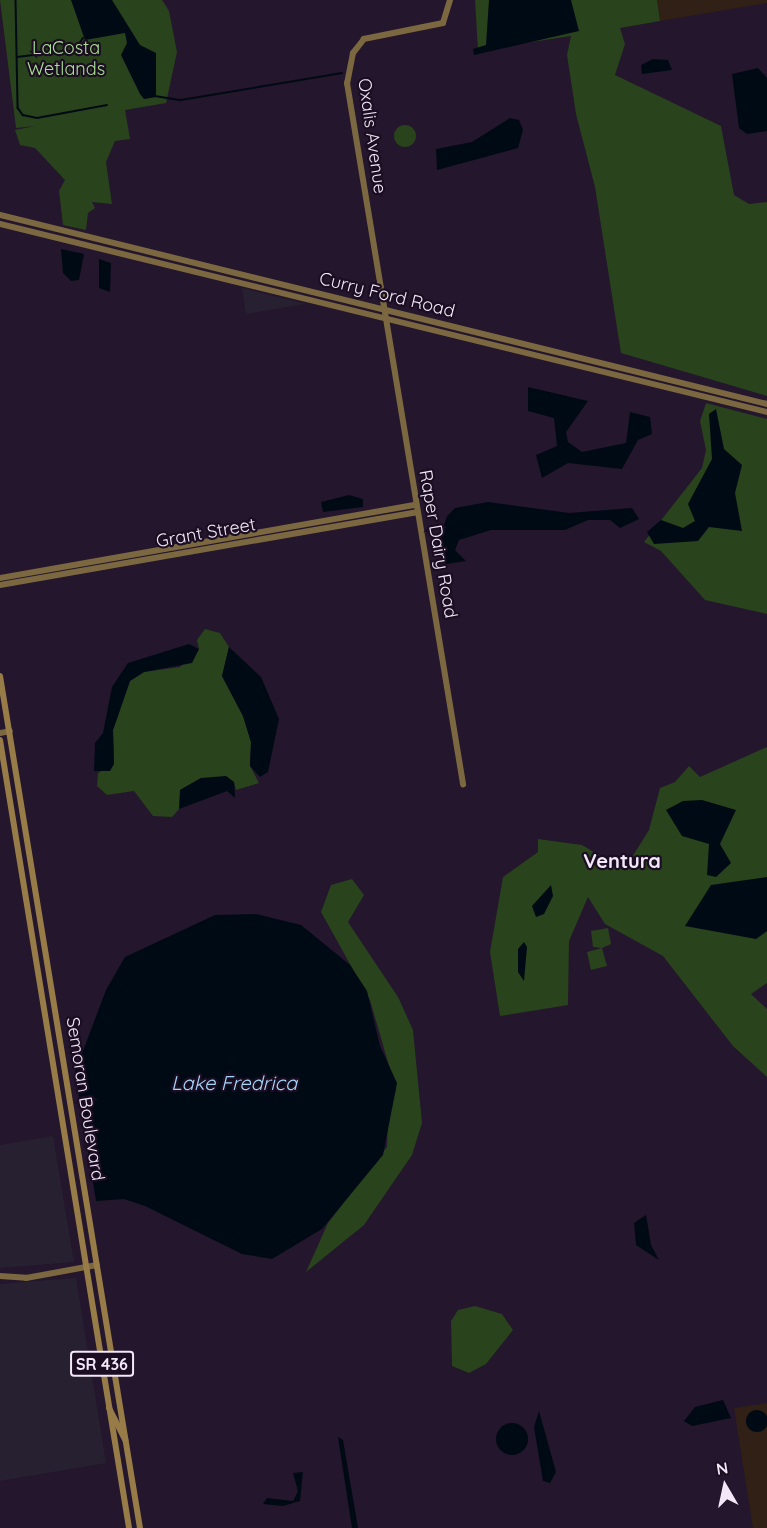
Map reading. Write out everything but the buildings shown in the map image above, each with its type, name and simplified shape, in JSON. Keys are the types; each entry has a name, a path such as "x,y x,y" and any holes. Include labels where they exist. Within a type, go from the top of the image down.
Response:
{"main road":[{"name":"Oxalis Avenue","path":"384,310 348,73 364,39 442,23 450,0"},
{"name":"Curry Ford Road","path":"0,216 767,404"},
{"name":"Curry Ford Road","path":"0,224 767,412"},
{"path":"0,224 48,227"},
{"path":"48,236 92,238"},
{"path":"185,269 228,272"},
{"path":"227,279 283,285"},
{"path":"270,289 302,290"},
{"name":"Raper Dairy Road","path":"384,310 463,784"},
{"path":"417,326 466,330"},
{"path":"474,340 516,342"},
{"name":"Grant Street","path":"0,578 417,508"},
{"name":"Grant Street","path":"0,585 417,508"},
{"name":"Semoran Boulevard","path":"0,676 140,1528"},
{"path":"0,733 10,735"},
{"path":"0,740 10,735"},
{"name":"Semoran Boulevard","path":"0,740 129,1528"},
{"path":"65,1139 81,1167"},
{"path":"0,1276 26,1278 97,1265"},
{"path":"109,1408 126,1441"},
{"path":"120,1476 135,1495"}],"shaded area":[{"path":"657,0 767,0 767,3 660,21"},
{"path":"242,288 305,304 246,314"},
{"path":"53,1136 74,1262 0,1268 0,1145"},
{"path":"76,1278 106,1463 0,1481 0,1284"},
{"path":"767,1403 767,1528 753,1528 734,1408"}],"green space":[{"name":"LaCosta Wetlands","path":"0,0 162,0 169,11 177,52 166,103 125,110 130,139 115,141 106,162 112,204 92,202 95,208 88,213 86,230 63,225 59,191 65,180 35,148 20,145 15,130 35,126 16,128"},
{"path":"475,0 657,0 660,21 620,28 625,44 615,75 721,126 734,195 749,204 767,202 767,396 621,353 595,187 576,114 567,55 571,36 478,50"},
{"path":"405,125 413,128 416,136 413,144 405,147 397,144 394,136 397,128"},
{"path":"706,403 767,419 767,614 705,600 661,551 644,542 702,468 706,450 700,421"},
{"path":"205,629 220,633 229,647 222,676 243,716 251,742 250,766 259,783 236,790 234,782 201,778 180,790 182,806 172,817 153,816 134,791 107,795 97,786 98,773 114,764 113,730 130,681 144,672 180,667 199,649 197,640"},
{"path":"767,747 767,983 751,994 767,1009 767,1077 733,1046 663,956 605,924 588,897 569,941 568,1005 500,1016 490,952 503,877 538,852 538,839 582,845 624,870 649,830 660,788 675,782 689,766 700,777"},
{"path":"352,879 364,895 348,922 398,997 413,1030 422,1123 412,1155 364,1225 306,1272 328,1223 387,1147 388,1113 396,1090 370,1000 321,912 331,885"},
{"path":"608,928 611,944 602,948 593,947 591,931"},
{"path":"602,948 607,966 591,970 587,952"},
{"path":"475,1306 502,1314 513,1330 486,1364 469,1373 452,1366 451,1321 458,1310"}],"water":[{"path":"71,0 112,0 140,45 156,53 156,97 144,99 121,55 127,43 125,33 85,40"},
{"path":"489,0 571,0 579,31 474,55 473,49 486,45"},
{"path":"653,59 668,60 672,70 642,74 641,65"},
{"path":"758,68 767,78 767,131 747,134 739,128 732,74"},
{"path":"510,118 519,120 523,130 518,148 437,170 436,149 472,142"},
{"path":"61,249 84,254 79,280 71,281 63,273"},
{"path":"99,259 111,263 110,292 99,288"},
{"path":"528,387 588,401 566,432 568,442 582,452 626,443 630,412 650,417 652,434 638,440 622,469 568,463 542,478 536,455 557,446 554,418 528,411"},
{"path":"716,409 724,449 742,465 735,493 742,531 709,527 698,541 654,544 647,532 661,520 683,528 695,521 688,504 712,459 709,414"},
{"path":"349,495 363,499 363,507 323,512 321,502"},
{"path":"488,502 569,513 632,508 639,519 620,528 610,520 588,520 565,530 491,530 459,540 455,550 466,561 446,564 436,549 447,516 455,508"},
{"path":"189,644 199,649 192,663 144,672 130,681 113,730 114,764 110,771 94,771 95,743 103,733 112,687 128,663"},
{"path":"229,647 261,677 279,719 268,772 260,777 250,766 251,742 243,716 222,676"},
{"path":"226,776 234,782 235,798 227,791 179,809 180,790 201,778"},
{"path":"702,800 736,810 720,844 731,863 716,877 707,875 709,844 682,836 666,810 683,801"},
{"path":"767,877 767,931 756,939 685,926 711,885"},
{"path":"551,885 553,896 544,914 536,917 532,906"},
{"name":"Lake Fredrica","path":"256,914 301,925 350,965 367,991 380,1046 397,1083 383,1155 322,1229 272,1259 242,1254 145,1206 124,1199 96,1201 75,1072 106,990 125,957 215,915"},
{"path":"524,942 527,947 524,981 518,972 518,949"},
{"path":"646,1215 651,1245 659,1260 636,1245 634,1223"},
{"path":"723,1400 731,1418 692,1426 684,1421 695,1407"},
{"path":"757,1410 765,1413 768,1421 765,1429 757,1432 749,1429 746,1421 749,1413"},
{"path":"539,1411 556,1472 550,1483 543,1481 534,1427"},
{"path":"512,1423 523,1428 528,1439 523,1450 512,1455 501,1450 496,1439 501,1428"},
{"path":"338,1437 343,1440 358,1528 352,1528"},
{"path":"303,1472 300,1501 283,1506 263,1504 267,1498 293,1501 298,1491 293,1473"}],"waterway":[{"path":"16,0 18,108 23,115 37,118 107,105"},
{"path":"17,57 75,50 83,38"},
{"path":"155,96 181,100 342,73"}],"district":[{"name":"Ventura","path":"622,860"}]}
